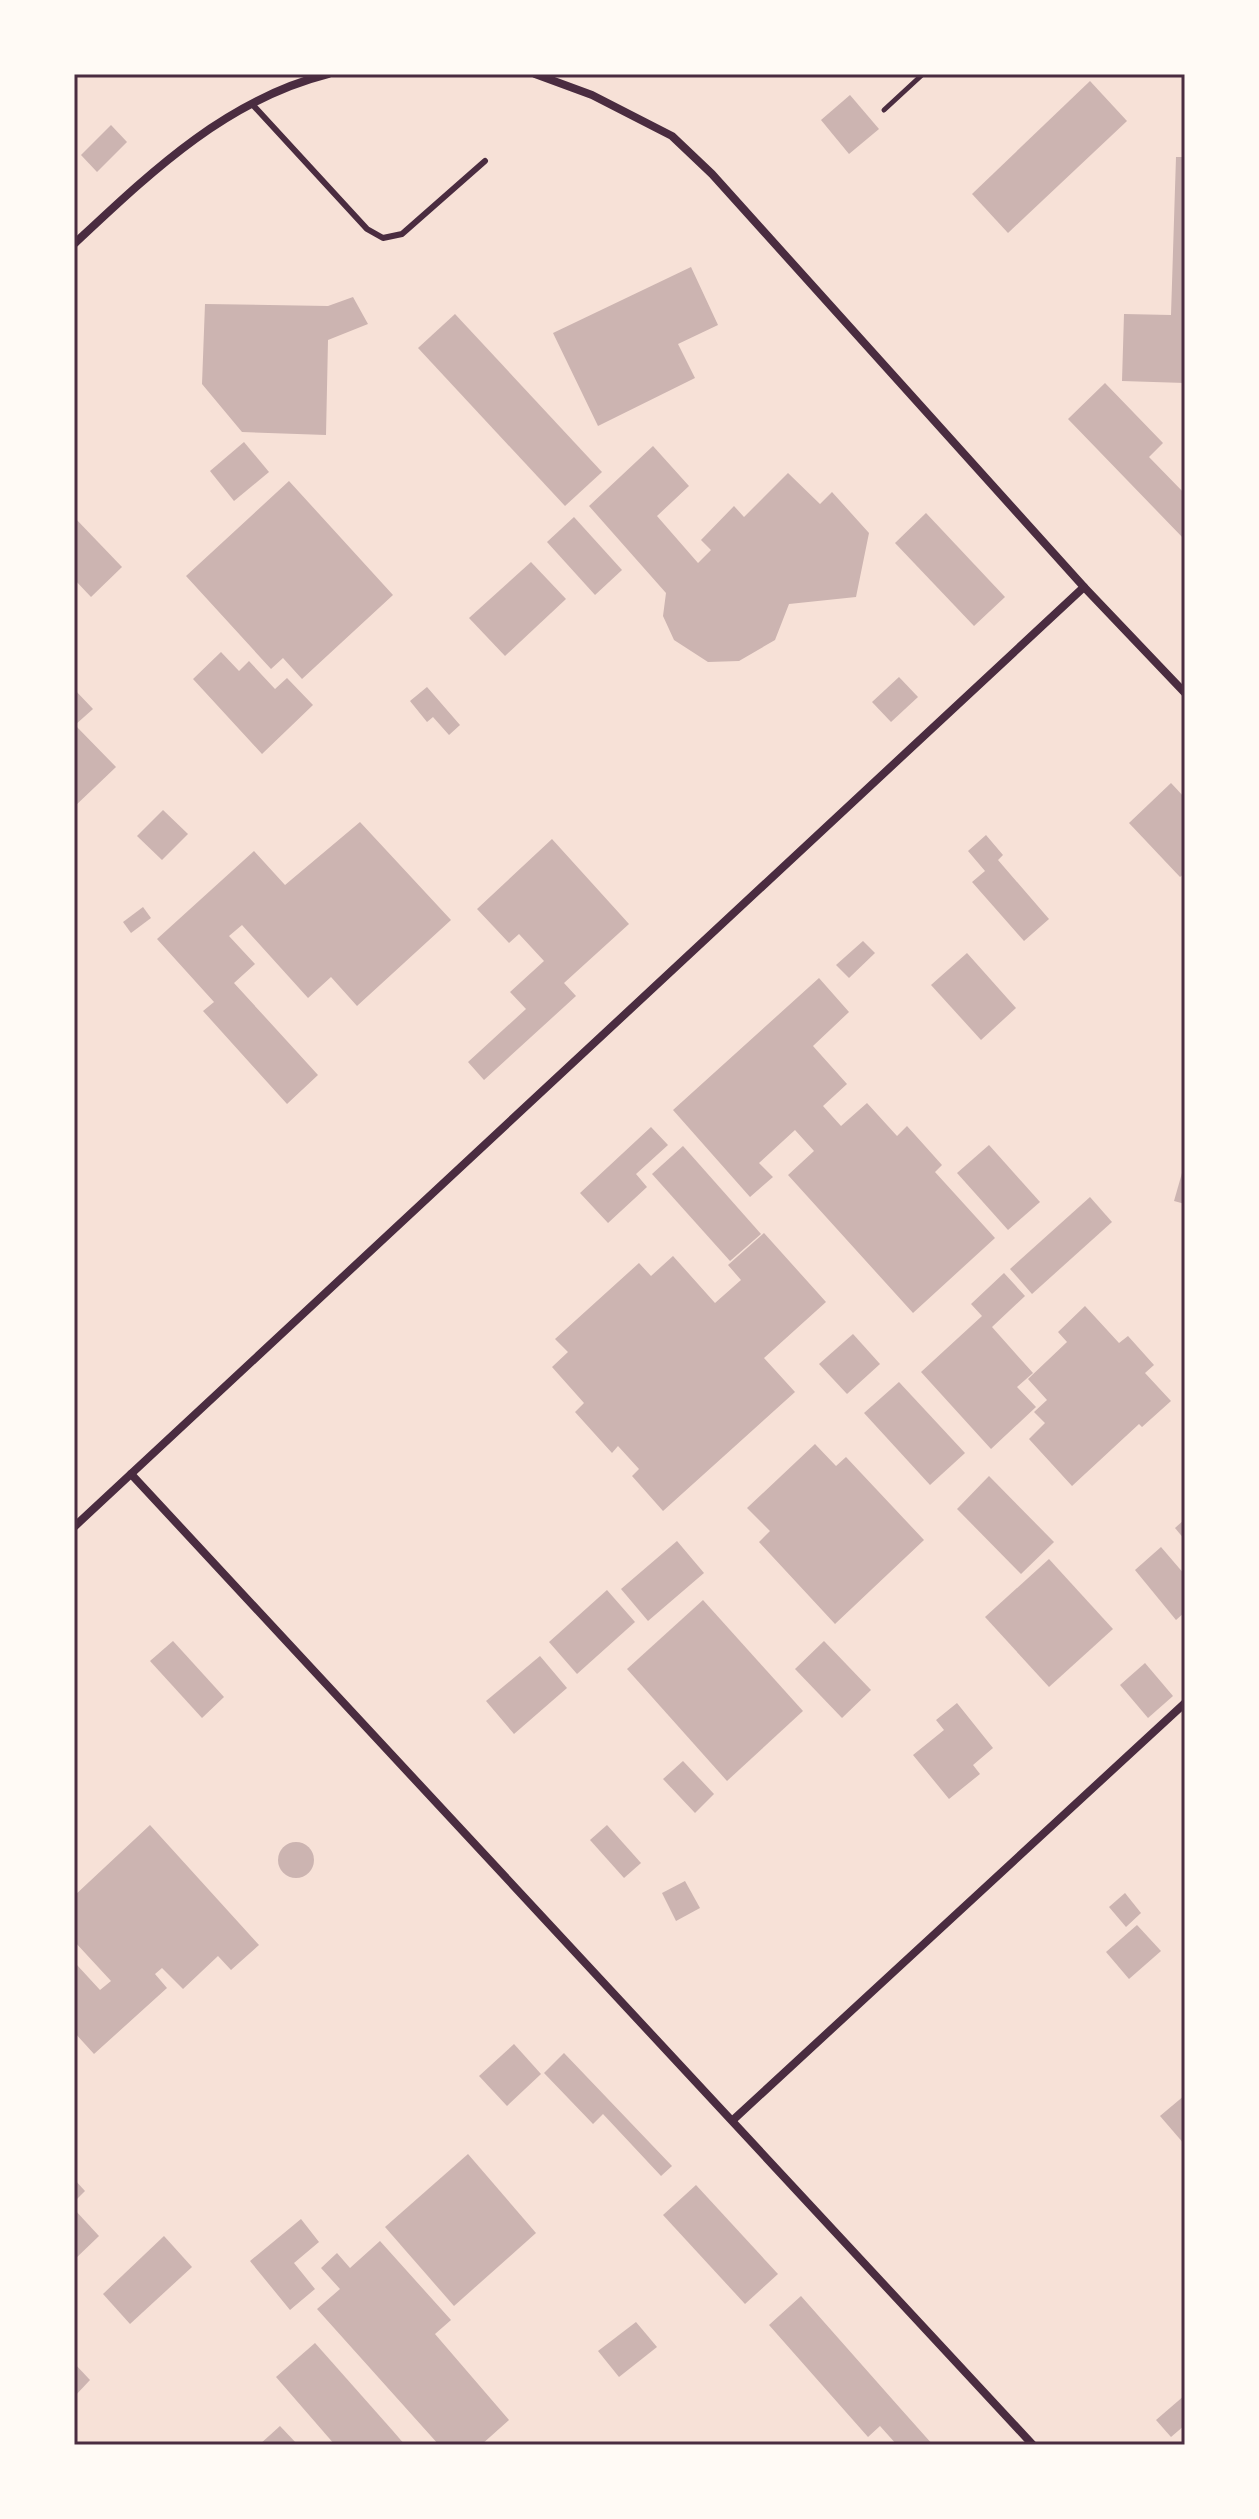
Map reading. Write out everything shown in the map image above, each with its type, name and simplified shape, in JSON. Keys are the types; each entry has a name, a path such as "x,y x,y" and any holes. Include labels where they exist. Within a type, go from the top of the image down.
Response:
{"street":[{"path":"74,244 150,173 203,131 299,81 328,74"},
{"path":"535,74 592,95 672,136 712,174 1084,587 1185,693"},
{"path":"74,1527 1084,587"},
{"path":"131,1474 1033,2445"},
{"path":"733,2120 1185,1703"}],"lane":[{"path":"252,104 367,229 383,238 402,234 485,161"}],"path":[{"path":"884,110 923,74"}],"building":[{"path":"1090,81 1127,121 1008,233 972,194"},
{"path":"850,95 879,129 849,154 821,120"},
{"path":"111,125 127,142 97,172 81,155"},
{"path":"1176,157 1185,157 1185,383 1122,381 1124,314 1171,315"},
{"path":"691,267 718,325 678,344 695,378 598,426 553,333"},
{"path":"353,297 368,324 328,340 326,435 242,432 202,384 205,304 328,306"},
{"path":"455,314 602,472 565,506 418,348"},
{"path":"1105,383 1163,443 1149,457 1185,494 1185,540 1068,419"},
{"path":"244,442 269,472 234,501 210,471"},
{"path":"653,446 689,486 657,516 698,563 711,550 701,540 734,506 744,517 788,473 820,504 832,492 869,533 856,597 789,604 775,640 739,661 708,662 674,640 663,616 666,593 589,506"},
{"path":"289,481 393,595 302,679 283,658 271,669 186,576"},
{"path":"926,513 1005,597 974,626 895,543"},
{"path":"74,517 122,567 91,597 74,579"},
{"path":"574,517 622,570 595,595 547,542"},
{"path":"531,562 566,599 505,656 469,618"},
{"path":"221,652 239,671 249,661 275,689 287,678 313,705 262,754 193,679"},
{"path":"899,677 918,697 891,722 872,702"},
{"path":"427,687 460,725 449,735 433,717 427,722 410,701"},
{"path":"74,689 93,709 75,725 116,767 74,807"},
{"path":"1171,783 1185,798 1185,873 1180,877 1129,823"},
{"path":"163,810 188,834 162,860 137,836"},
{"path":"360,822 451,920 357,1006 331,977 308,998 242,925 229,936 255,964 234,983 318,1075 287,1104 203,1011 214,1002 157,939 254,851 285,885"},
{"path":"986,835 1003,855 998,860 1049,919 1024,941 972,882 985,871 968,851"},
{"path":"552,839 629,924 564,983 576,996 484,1080 468,1062 526,1009 510,992 544,961 519,934 509,943 477,909"},
{"path":"143,907 151,918 131,933 123,922"},
{"path":"863,941 875,953 849,978 836,965"},
{"path":"967,953 1016,1008 981,1040 931,985"},
{"path":"819,978 849,1012 813,1046 847,1084 823,1106 841,1126 867,1103 897,1136 907,1126 942,1165 935,1172 995,1238 913,1313 788,1175 814,1151 795,1130 759,1163 773,1177 750,1197 673,1110"},
{"path":"651,1127 668,1145 636,1174 647,1187 608,1223 580,1193"},
{"path":"989,1145 1040,1202 1008,1230 957,1173"},
{"path":"683,1146 761,1234 730,1261 652,1174"},
{"path":"1185,1166 1185,1204 1174,1201"},
{"path":"1090,1197 1112,1222 1032,1294 1010,1269"},
{"path":"764,1233 826,1302 764,1358 795,1392 663,1511 632,1476 639,1469 618,1446 612,1453 575,1412 584,1403 552,1367 568,1352 555,1339 639,1263 651,1276 673,1256 715,1303 741,1280 728,1265"},
{"path":"1004,1273 1025,1296 992,1327 1033,1373 1017,1387 1036,1407 991,1449 921,1372 982,1316 971,1304"},
{"path":"1085,1306 1119,1343 1128,1336 1154,1365 1145,1373 1171,1401 1142,1427 1139,1424 1072,1486 1029,1439 1045,1423 1034,1412 1047,1400 1028,1379 1067,1342 1058,1332"},
{"path":"853,1334 880,1364 847,1394 819,1364"},
{"path":"899,1382 965,1453 930,1485 864,1413"},
{"path":"815,1444 836,1466 846,1457 924,1540 835,1624 759,1542 770,1531 747,1508"},
{"path":"989,1476 1054,1542 1021,1574 957,1509"},
{"path":"1185,1519 1185,1540 1175,1528"},
{"path":"677,1541 704,1573 648,1621 621,1589"},
{"path":"1161,1547 1185,1575 1185,1612 1176,1620 1135,1570"},
{"path":"1049,1559 1113,1629 1049,1687 985,1617"},
{"path":"607,1590 635,1622 577,1674 549,1642"},
{"path":"703,1600 803,1711 727,1781 627,1669"},
{"path":"173,1641 224,1697 202,1718 150,1661"},
{"path":"824,1641 871,1690 842,1718 795,1669"},
{"path":"540,1656 567,1688 514,1734 486,1701"},
{"path":"1145,1663 1173,1696 1148,1718 1120,1685"},
{"path":"957,1703 993,1748 973,1765 980,1774 949,1799 913,1755 944,1730 936,1720"},
{"path":"683,1761 714,1794 695,1813 663,1779"},
{"path":"150,1825 259,1945 231,1970 218,1956 183,1989 162,1968 155,1974 167,1988 94,2054 74,2032 74,1968 77,1965 100,1990 111,1981 74,1941 74,1896"},
{"path":"607,1825 641,1863 624,1878 590,1840"},
{"path":"296,1842 309,1847 314,1860 309,1873 296,1878 283,1873 278,1860 283,1847"},
{"path":"685,1881 700,1908 676,1921 662,1893"},
{"path":"1125,1893 1141,1913 1126,1927 1109,1907"},
{"path":"1137,1925 1161,1951 1129,1979 1106,1952"},
{"path":"514,2044 541,2074 507,2106 479,2076"},
{"path":"564,2053 672,2166 661,2176 603,2114 593,2124 544,2073"},
{"path":"1185,2095 1185,2145 1160,2116"},
{"path":"468,2154 536,2233 454,2306 385,2227"},
{"path":"74,2179 85,2191 74,2202"},
{"path":"696,2185 778,2274 745,2304 663,2215"},
{"path":"74,2209 99,2236 74,2260"},
{"path":"301,2219 319,2242 294,2263 315,2289 290,2310 250,2261"},
{"path":"164,2236 192,2267 130,2324 103,2294"},
{"path":"380,2241 451,2320 435,2334 509,2420 481,2445 439,2445 317,2309 340,2289 321,2268 337,2253 350,2268"},
{"path":"801,2296 933,2445 897,2445 880,2426 868,2437 769,2325"},
{"path":"636,2322 657,2347 619,2377 598,2351"},
{"path":"315,2343 405,2445 335,2445 276,2377"},
{"path":"74,2363 90,2380 74,2397"},
{"path":"1185,2395 1185,2425 1171,2437 1156,2420"},
{"path":"280,2426 298,2445 259,2445"}]}
